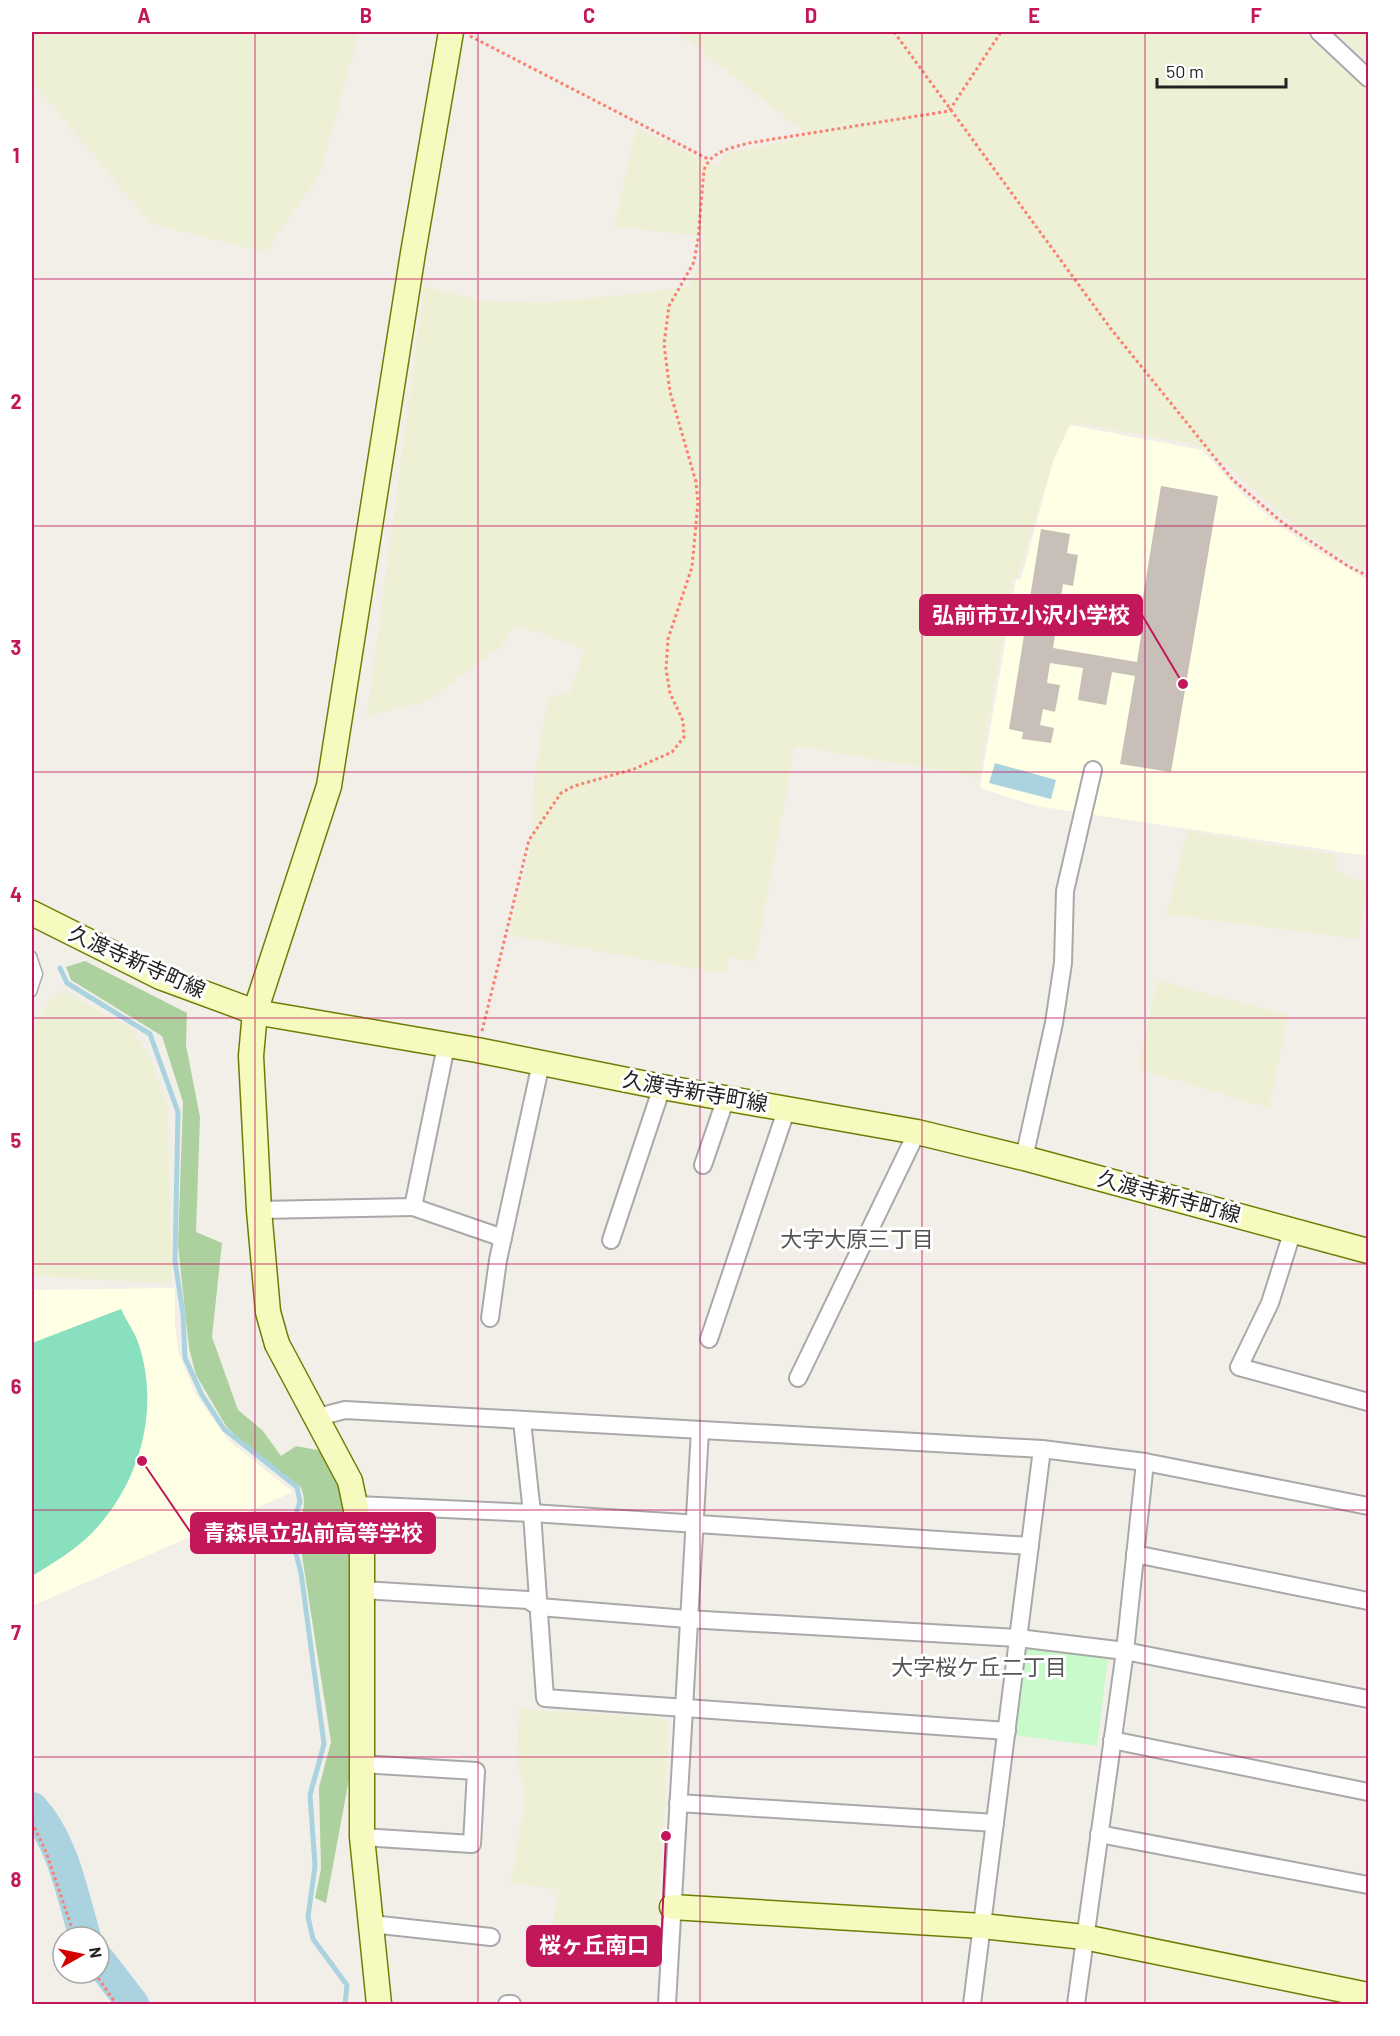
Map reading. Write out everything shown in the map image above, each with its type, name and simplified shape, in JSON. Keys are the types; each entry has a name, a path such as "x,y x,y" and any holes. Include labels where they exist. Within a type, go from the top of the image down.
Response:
{"street":[{"path":"379,2004 362,1837 363,1538 357,1505 346,1473 277,1344 268,1312 259,1210 251,1056 255,1012 329,786 413,253 451,32"},
{"path":"1319,32 1368,78"},
{"path":"1024,1158 1054,1023 1063,963 1065,891 1093,770"},
{"name":"久渡寺新寺町線","path":"32,914 159,977 255,1012 477,1050 662,1087 917,1132 1024,1158 1368,1251"},
{"path":"412,1207 446,1046"},
{"path":"490,1318 503,1238 541,1063"},
{"path":"611,1240 662,1087"},
{"path":"703,1165 726,1098"},
{"path":"709,1339 787,1108"},
{"path":"798,1378 917,1132"},
{"path":"259,1210 412,1207 503,1238"},
{"path":"1293,1230 1270,1303 1239,1367 1368,1402"},
{"path":"318,1418 345,1410 1042,1449 1145,1462 1368,1506"},
{"path":"522,1421 532,1513 545,1698 1007,1731"},
{"path":"667,2004 687,1619 700,1430"},
{"path":"972,2004 1042,1449"},
{"path":"1076,2004 1125,1651 1145,1462"},
{"path":"357,1505 532,1513 1030,1546"},
{"path":"1135,1554 1368,1601"},
{"path":"363,1590 528,1600 538,1607 687,1619 1018,1638 1125,1651 1368,1699"},
{"path":"1112,1740 1368,1791"},
{"path":"362,1764 476,1771 472,1844 362,1837"},
{"path":"678,1803 995,1823"},
{"path":"1099,1834 1368,1885"},
{"path":"672,1907 982,1926 1084,1937 1368,1995"},
{"path":"371,1924 491,1937"}],"lane":[{"path":"32,956 38,974 32,992"}],"path":[{"path":"460,32 708,159"},
{"path":"894,32 919,63 950,111 1111,329 1233,480 1283,524 1348,566 1368,576"},
{"path":"477,1050 526,849 538,823 561,793 574,786 634,770 672,752 684,737 683,721 670,693 666,669 668,639 692,567 698,503 696,482 670,392 664,344 669,306 694,262 699,239 704,170 708,159 727,149 749,143 950,111 1001,32"},
{"path":"32,1822 46,1852 71,1925"},
{"path":"103,1985 116,2004"}],"shaded area":[{"path":"32,32 359,32 320,174 265,252 151,224 32,81"},
{"path":"677,32 1303,32 1368,91 1368,571 1344,559 1294,526 1215,454 1194,444 1070,422 1052,462 1018,577 1013,579 979,777 795,746 755,962 729,957 725,974 509,935 532,842 534,780 548,698 570,693 585,649 516,625 501,646 427,702 367,716 424,287 483,301 548,303 688,287 699,263 704,236 614,227 636,128 717,166 724,154 809,136"},
{"path":"1336,32 1368,32 1368,62"},
{"path":"1070,425 1202,450 1243,495 1279,525 1310,547 1368,580 1368,856 1036,806 980,788 1016,580 1021,579 1053,462"},
{"path":"1187,831 1336,855 1337,871 1368,884 1358,939 1167,914"},
{"path":"1157,980 1288,1015 1269,1108 1138,1069"},
{"path":"64,991 133,1030 151,1059 167,1104 172,1284 32,1276 32,1031 50,1000"},
{"path":"175,1288 175,1327 179,1354 196,1395 229,1441 293,1492 32,1606 32,1290"},
{"path":"519,1709 662,1718 669,1724 657,1946 552,1927 559,1890 511,1882 525,1799 517,1757"}],"green space":[{"path":"85,961 187,1013 186,1045 200,1117 196,1232 222,1243 212,1337 238,1410 263,1431 281,1456 296,1446 328,1452 349,1522 351,1562 349,1779 326,1903 315,1898 321,1869 319,1787 331,1742 298,1530 304,1508 304,1497 300,1486 251,1451 226,1426 196,1375 189,1348 178,1245 183,1102 162,1036 71,980 66,967"},
{"path":"121,1309 138,1342 145,1367 146,1419 142,1444 134,1468 109,1513 92,1533 71,1551 32,1576 32,1343"},
{"path":"1025,1646 1108,1657 1097,1746 1014,1735"}],"water":[{"path":"995,763 1056,780 1051,799 989,783"}],"building":[{"path":"1161,486 1218,496 1171,772 1120,764 1135,676 1112,672 1106,705 1078,700 1083,668 1050,663 1047,683 1060,685 1055,712 1043,709 1040,725 1054,728 1051,743 1022,739 1023,732 1009,729 1041,529 1070,534 1067,553 1078,555 1073,586 1063,584 1053,648 1137,662 1143,623 1139,622"}],"waterway":[{"path":"60,968 67,983 150,1034 178,1112 175,1261 183,1314 185,1358 202,1395 224,1429 297,1487 300,1502 290,1530 301,1573 324,1744 310,1795 315,1866 308,1917 313,1939 347,1985 345,2004"},
{"path":"32,1808 43,1821 59,1852 82,1925"},
{"path":"111,1976 133,2004"}],"place":[{"name":"弘前市立小沢小学校","path":"1183,684"},
{"name":"青森県立弘前高等学校","path":"142,1461"},
{"name":"桜ヶ丘南口","path":"666,1836"}],"district":[{"name":"大字大原三丁目","path":"857,1239"},
{"name":"大字桜ケ丘二丁目","path":"979,1667"}]}
